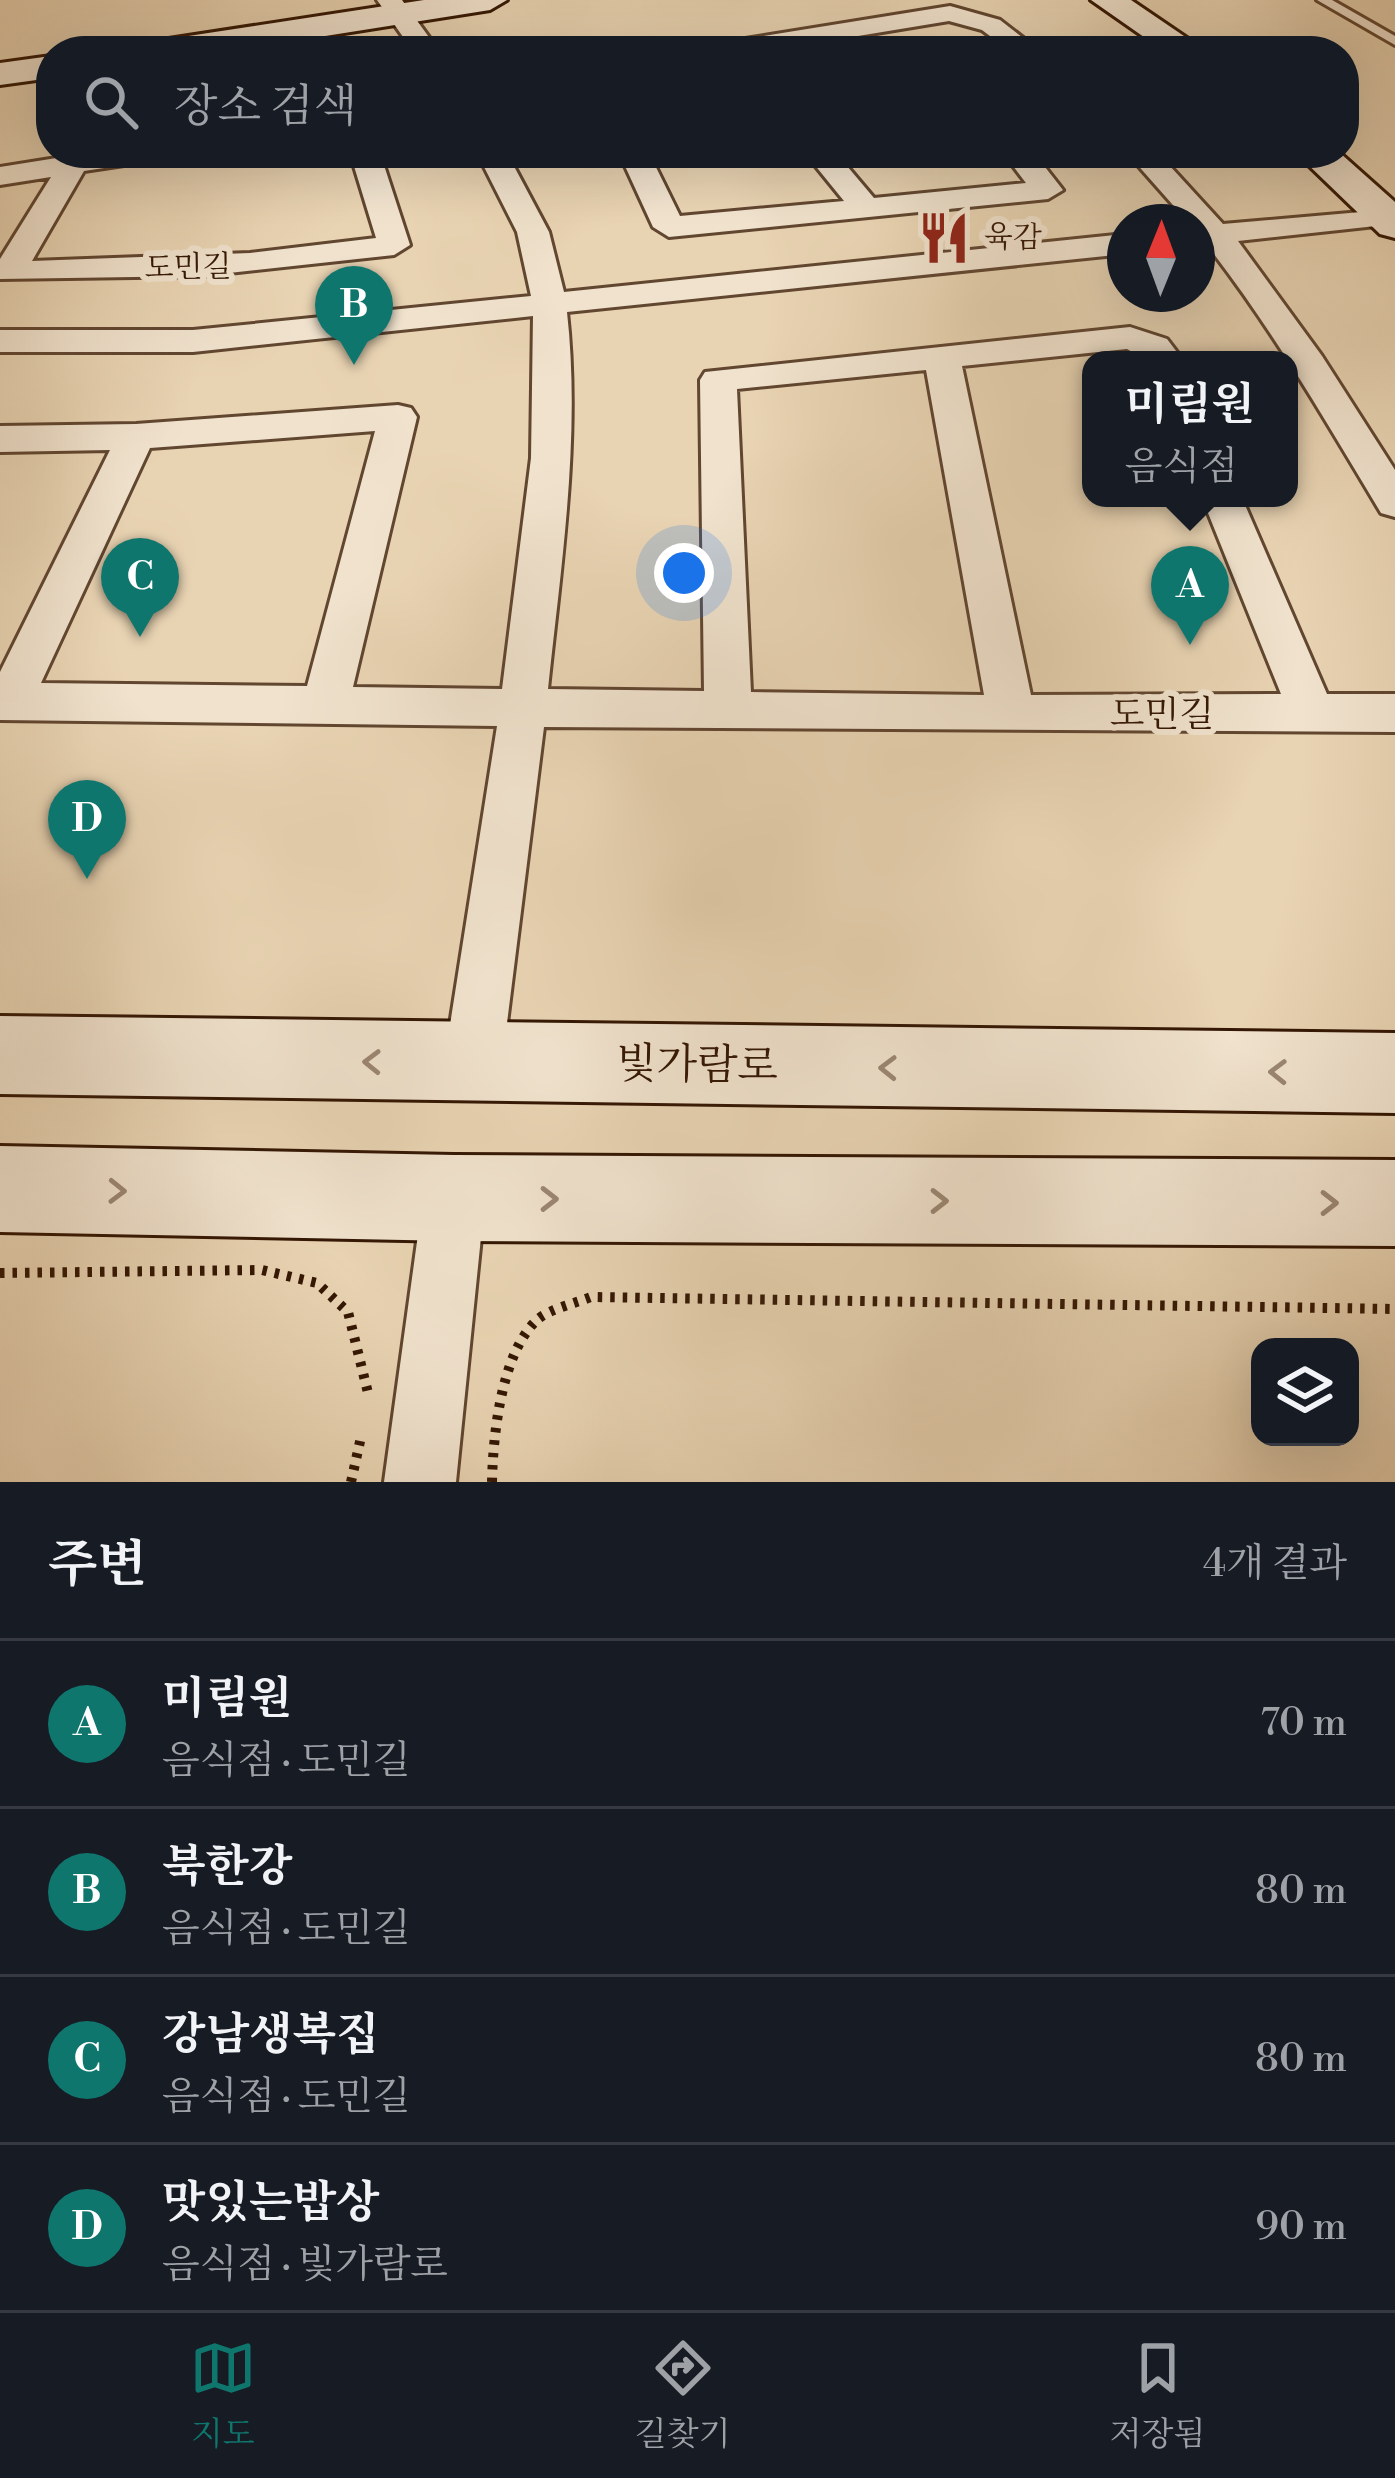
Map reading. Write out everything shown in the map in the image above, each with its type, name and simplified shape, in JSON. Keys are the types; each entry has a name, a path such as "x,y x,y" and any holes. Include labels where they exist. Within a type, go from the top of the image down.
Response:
{"main road":[{"path":"243,36 394,8 490,0"},
{"path":"1108,0 1164,36"},
{"path":"0,74 36,69"},
{"path":"1333,168 1390,220"},
{"name":"빛가람로","path":"0,1055 1395,1073"},
{"path":"0,1189 454,1198 1395,1203"}],"street":[{"path":"394,8 414,36"},
{"path":"804,36 964,15 1005,36"},
{"path":"870,24 886,36"},
{"path":"0,176 49,168"},
{"name":"도민길","path":"72,168 9,271 224,268 312,261 394,245 370,168"},
{"path":"472,1064 524,708 553,428 542,259 527,216 500,168"},
{"path":"641,168 669,226 1048,190 1030,168"},
{"path":"833,168 865,206"},
{"path":"1154,168 1182,204"},
{"path":"1215,234 1390,220"},
{"path":"1215,243 1277,308 1395,503"},
{"path":"0,341 193,341 1107,246"},
{"path":"728,710 718,380 1130,338 1157,351"},
{"path":"942,357 1011,714"},
{"path":"0,439 136,436 398,417 325,705"},
{"name":"도민길","path":"136,436 5,700 1011,714 1395,713"},
{"path":"1226,507 1313,716"},
{"path":"420,1482 454,1198"}],"lane":[{"path":"1324,0 1395,41"}],"path":[{"path":"0,1273 262,1270 317,1282 355,1325 370,1398"},
{"path":"492,1482 493,1436 506,1373 538,1318 591,1297 1395,1309"},
{"path":"351,1482 365,1419"}],"place":[{"name":"육감","path":"944,238"},
{"name":"북한강","path":"354,365"},
{"name":"강남생복집","path":"140,637"},
{"name":"미림원","path":"1190,645"},
{"name":"맛있는밥상","path":"87,879"}]}
